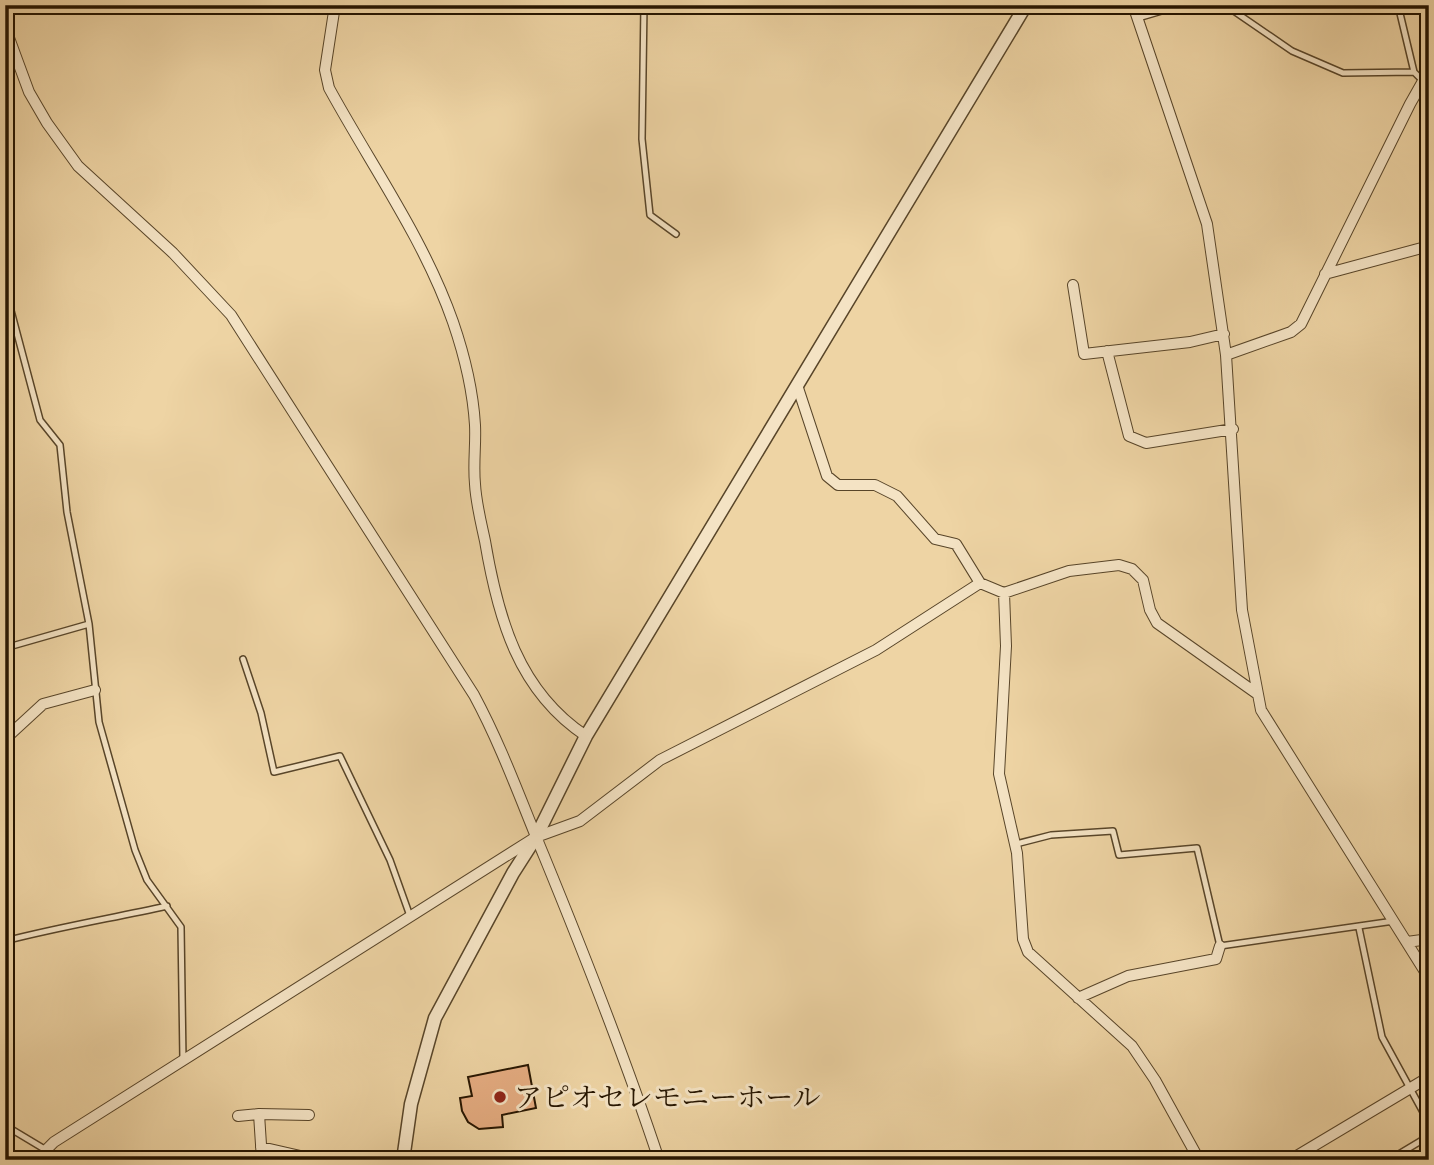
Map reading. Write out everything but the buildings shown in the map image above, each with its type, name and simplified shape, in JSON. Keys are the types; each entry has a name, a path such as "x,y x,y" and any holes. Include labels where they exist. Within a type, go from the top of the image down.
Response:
{"street":[{"path":"335,5 325,70 329,88 412,236 452,320 462,353 475,424 475,483 493,587 510,641 548,706 561,720 586,736"},
{"path":"404,1160 411,1104 435,1018 513,873 536,837 586,736 798,388 814,355 1026,5"},
{"path":"1133,5 1207,224 1224,334 1233,429 1242,610 1261,710 1282,748 1429,978"},
{"path":"5,27 29,92 78,166 173,253 231,315 474,695 502,746 628,1066 659,1160"},
{"path":"1226,355 1291,332 1301,324 1426,81"},
{"path":"1426,81 1429,92"},
{"path":"1325,274 1429,246"},
{"path":"1073,285 1084,354 1190,342 1224,334"},
{"path":"1107,351 1129,436 1146,443 1233,429"},
{"path":"798,388 827,476 838,485 875,485 897,496 935,539 956,544 980,583 1004,593 1069,571 1119,565 1132,569 1143,580 1157,623 1256,693"},
{"path":"45,1155 536,837 580,821 660,760 876,650 980,583"},
{"path":"1004,593 1006,646 999,774 1015,844 1023,939 1028,952 1132,1046 1198,1159"},
{"path":"5,739 43,704 95,690"},
{"path":"1407,942 1429,939"},
{"path":"1078,998 1128,976 1216,960 1220,946"},
{"path":"1290,1160 1412,1090 1429,1077"},
{"path":"259,1114 262,1160"},
{"path":"238,1116 309,1115"},
{"path":"261,1147 318,1160"}],"lane":[{"path":"644,5 642,139 649,215 676,234"},
{"path":"1138,18 1182,5"},
{"path":"1225,5 1293,51 1343,73 1414,72 1426,81"},
{"path":"1398,5 1414,72"},
{"path":"5,288 40,420 60,445 67,512 89,624 99,722 135,850 147,880 181,928 183,937 179,971 183,1064"},
{"path":"5,648 89,624"},
{"path":"243,659 261,713 274,772 340,756 390,860 410,918"},
{"path":"1015,844 1051,835 1112,831 1119,855 1197,848 1220,946 1394,921"},
{"path":"5,941 68,925 84,925 167,906"},
{"path":"1359,928 1381,1037 1429,1123"},
{"path":"5,1120 11,1129 45,1155"},
{"path":"1398,1160 1399,1154 1429,1136"}],"place":[{"name":"アピオセレモニーホール","path":"500,1097"}]}
